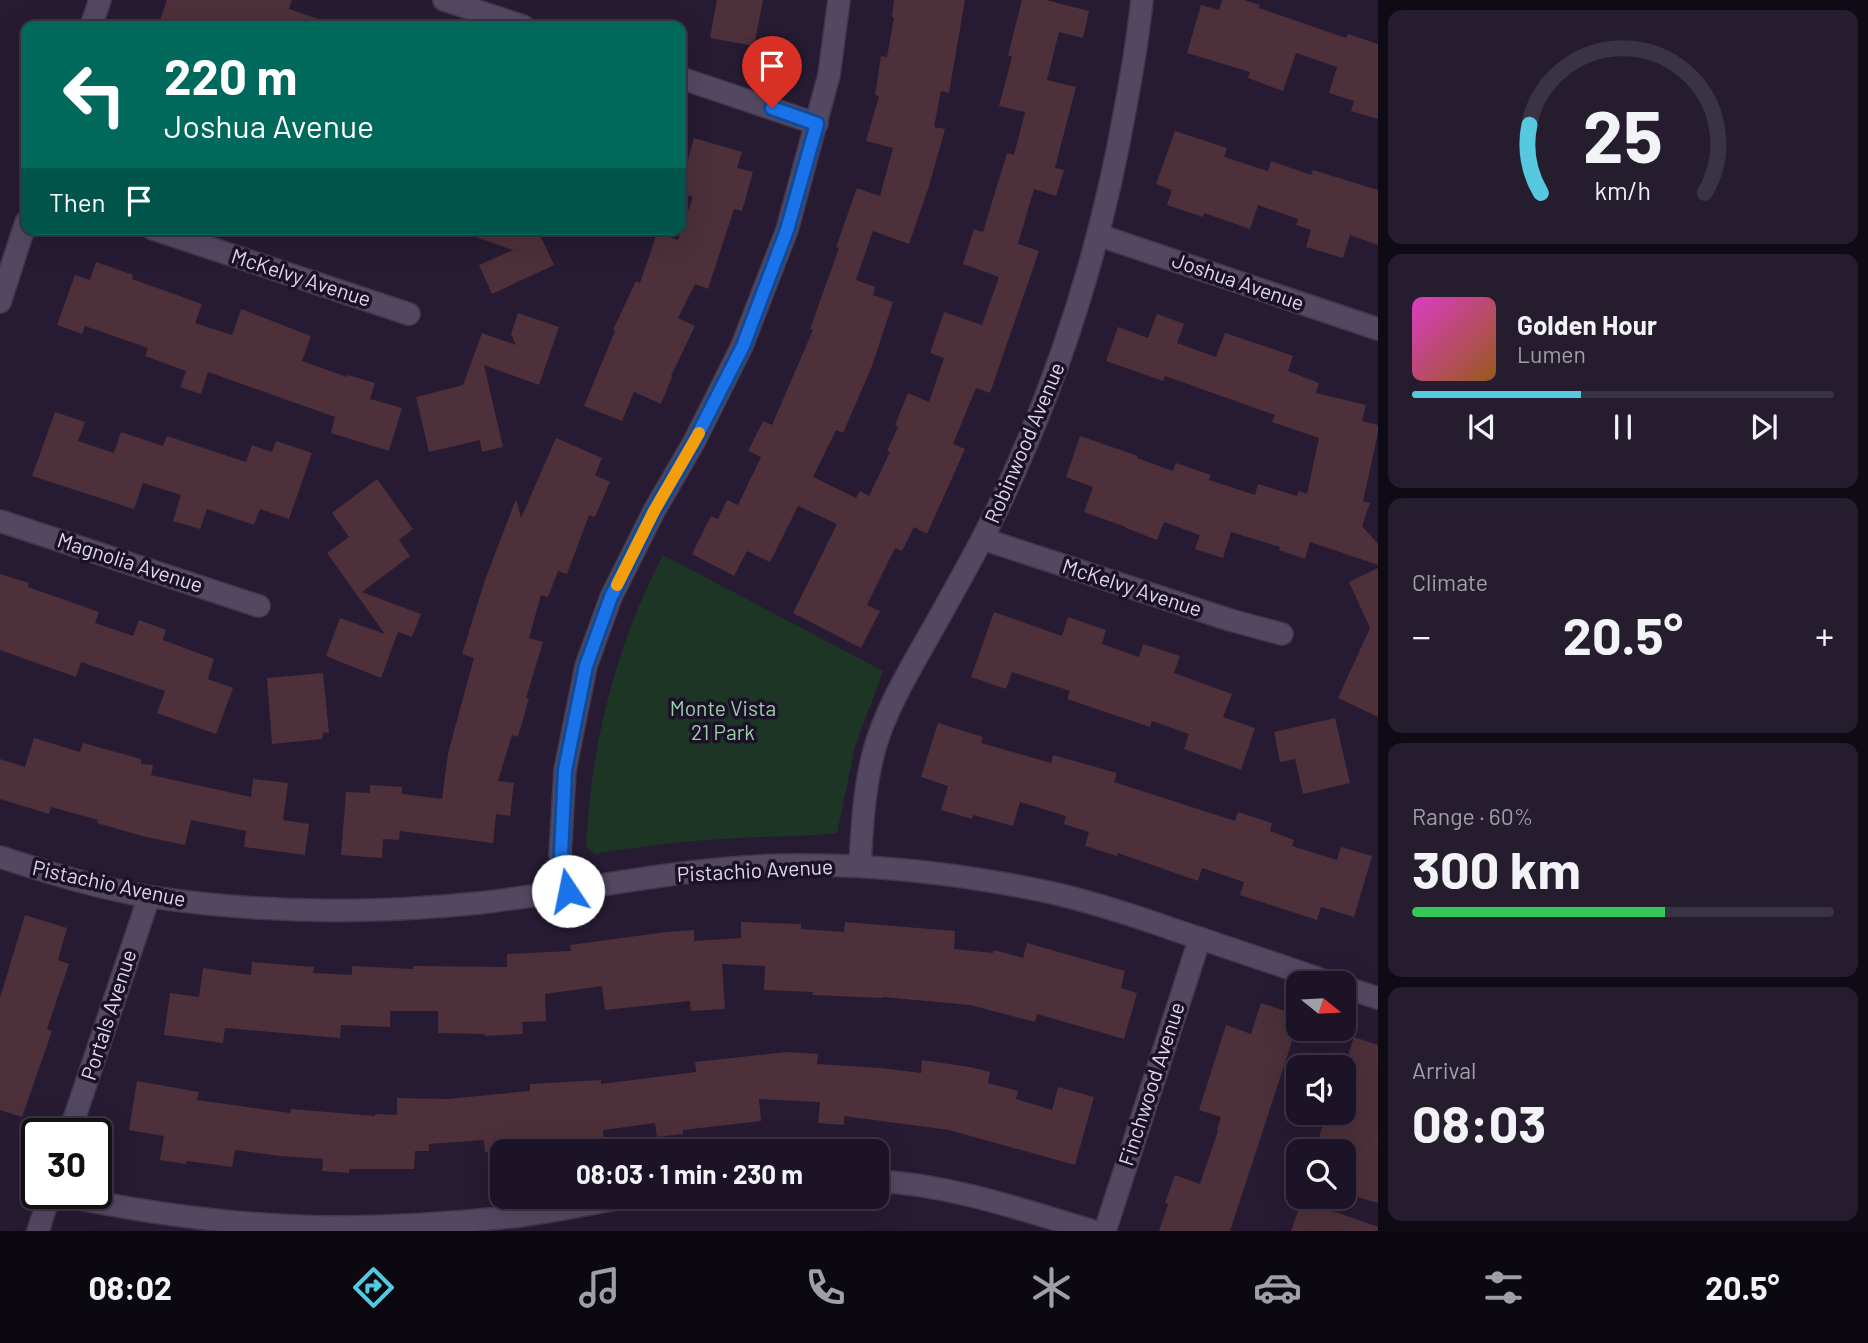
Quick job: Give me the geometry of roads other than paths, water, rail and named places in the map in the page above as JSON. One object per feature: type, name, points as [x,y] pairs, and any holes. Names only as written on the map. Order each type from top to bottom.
[{"type":"street","points":[[93,21],[100,0]]},
{"type":"street","points":[[444,0],[508,21]]},
{"type":"street","points":[[568,891],[561,855],[565,770],[586,666],[611,597],[743,346],[787,230],[817,124],[829,75],[839,0]]},
{"type":"street","name":"Robinwood Avenue","points":[[860,866],[862,812],[874,750],[897,692],[984,539],[1064,352],[1098,235],[1116,159],[1139,36],[1142,0]]},
{"type":"street","points":[[686,80],[817,124]]},
{"type":"street","points":[[0,302],[22,235]]},
{"type":"street","name":"McKelvy Avenue","points":[[171,235],[409,314]]},
{"type":"street","name":"Joshua Avenue","points":[[1098,235],[1378,329]]},
{"type":"street","name":"Magnolia Avenue","points":[[0,521],[260,606]]},
{"type":"street","name":"McKelvy Avenue","points":[[984,539],[1230,620],[1282,634]]},
{"type":"street","name":"Pistachio Avenue","points":[[0,857],[86,883],[149,897],[228,907],[386,911],[479,903],[705,869],[789,865],[860,866],[955,875],[1051,893],[1118,911],[1296,971]]},
{"type":"street","name":"Portals Avenue","points":[[74,1118],[149,897]]},
{"type":"street","name":"Finchwood Avenue","points":[[1105,1231],[1200,938]]},
{"type":"street","points":[[1356,991],[1378,998]]},
{"type":"street","points":[[889,1182],[987,1199],[1093,1231]]},
{"type":"street","points":[[112,1206],[212,1220],[328,1229],[520,1216],[560,1209]]},
{"type":"street","points":[[38,1231],[45,1209]]},
{"type":"park label","name":"Monte Vista 21 Park","points":[[723,721]]}]
